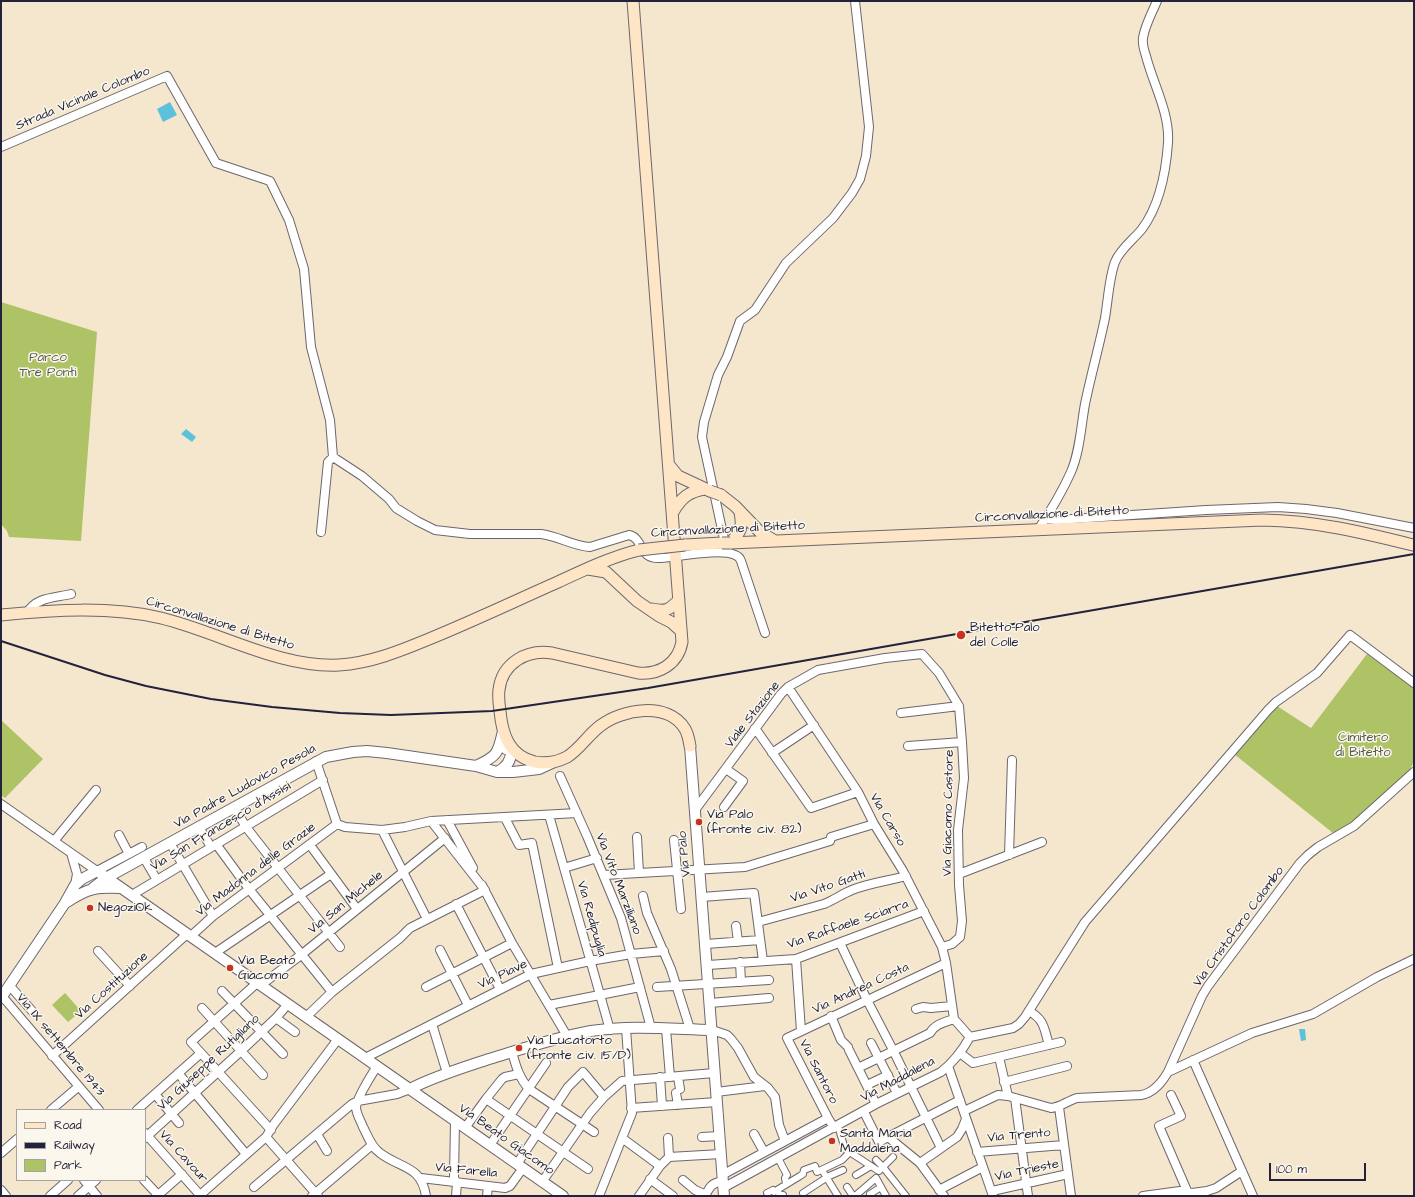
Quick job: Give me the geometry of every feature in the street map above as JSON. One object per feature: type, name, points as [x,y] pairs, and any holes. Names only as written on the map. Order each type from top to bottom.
[{"type":"main road","points":[[633,1],[669,465],[674,478],[673,512],[679,600],[676,620]]},
{"type":"main road","points":[[674,478],[721,495],[745,516],[760,532],[775,541]]},
{"type":"main road","points":[[673,512],[684,497],[704,490]]},
{"type":"main road","points":[[726,547],[740,531],[742,526],[740,512]]},
{"type":"main road","name":"Circonvallazione di Bitetto","points":[[1,615],[110,610],[136,613],[162,618],[192,627],[293,661],[339,665],[373,659],[407,648],[479,618],[587,569],[624,554],[639,550],[685,545],[726,547],[775,541],[1203,522],[1281,521],[1318,524],[1342,528],[1413,545]]},
{"type":"main road","points":[[619,583],[614,571],[617,561],[624,554]]},
{"type":"main road","points":[[587,569],[595,569],[606,572],[646,608],[676,620]]},
{"type":"main road","points":[[664,611],[679,600]]},
{"type":"main road","points":[[511,748],[503,731],[499,698],[501,682],[508,668],[527,654],[542,651],[638,674],[649,674],[661,670],[677,656],[682,642],[681,631],[676,620],[664,611],[646,608]]},
{"type":"main road","name":"Via Palo","points":[[511,748],[532,762],[553,762],[571,754],[600,726],[611,719],[623,714],[637,711],[660,712],[670,715],[685,729],[690,746]]},
{"type":"street","points":[[765,633],[741,561],[739,557],[726,547],[702,437],[704,422],[718,375],[727,358],[740,322],[755,310],[786,263],[833,218],[852,193],[860,179],[866,156],[869,127],[855,1]]},
{"type":"street","points":[[1038,530],[1071,471],[1076,454],[1116,260],[1145,225],[1153,211],[1157,202],[1166,164],[1168,142],[1167,126],[1143,46],[1145,29],[1157,1]]},
{"type":"street","name":"Strada Vicinale Colombo","points":[[1,147],[167,76],[216,163],[270,181],[289,220],[304,269],[311,347],[330,420],[333,458]]},
{"type":"street","points":[[321,532],[328,462],[333,458],[362,476],[389,499],[396,508],[435,530],[477,535],[550,535],[584,547],[590,547],[629,535],[636,539],[645,554],[650,558],[660,559],[726,547]]},
{"type":"street","points":[[1045,519],[1057,520],[1206,510],[1278,507],[1337,513],[1414,528]]},
{"type":"street","points":[[26,613],[31,605],[41,600],[71,594]]},
{"type":"street","points":[[942,947],[946,963],[954,1019],[970,1038],[1013,1028],[1026,1017],[1085,922],[1268,710],[1276,702],[1317,673],[1350,635],[1414,683]]},
{"type":"street","name":"Viale Stazione","points":[[695,810],[780,694],[788,687],[818,670],[885,658],[922,654],[939,673],[959,706]]},
{"type":"street","points":[[788,687],[858,792]]},
{"type":"street","points":[[900,712],[959,706]]},
{"type":"street","name":"Via Giacomo Castore","points":[[942,947],[952,944],[960,937],[962,921],[958,830],[964,778],[959,706]]},
{"type":"street","points":[[772,753],[814,725]]},
{"type":"street","name":"Via Carso","points":[[755,728],[811,808],[858,792],[874,824],[906,876],[942,947]]},
{"type":"street","points":[[496,754],[503,731]]},
{"type":"street","points":[[908,746],[962,742]]},
{"type":"street","name":"Via Palo","points":[[690,746],[708,965],[714,1073],[723,1185]]},
{"type":"street","points":[[476,766],[490,759],[496,754],[511,748],[512,757],[508,764],[502,770],[497,772]]},
{"type":"street","name":"Via Padre Ludovico Pesola","points":[[93,888],[106,878],[316,761],[333,755],[367,751],[387,753],[476,766],[497,772],[539,769],[553,762]]},
{"type":"street","points":[[1009,855],[1012,760]]},
{"type":"street","points":[[316,761],[337,824],[345,827],[382,830],[405,828],[431,821],[577,813]]},
{"type":"street","points":[[724,807],[743,781],[726,769]]},
{"type":"street","name":"Via Cristoforo Colombo","points":[[1059,1107],[1069,1100],[1077,1098],[1146,1094],[1162,1082],[1208,986],[1300,863],[1318,847],[1354,826],[1414,772]]},
{"type":"street","name":"Via Vito Marziliano","points":[[560,776],[597,858],[621,918],[651,1028]]},
{"type":"street","name":"Via San Francesco d'Assisi","points":[[132,895],[322,780]]},
{"type":"street","points":[[54,841],[96,790]]},
{"type":"street","name":"Via Beato Giacomo","points":[[1,804],[520,1166],[559,1195]]},
{"type":"street","points":[[234,807],[246,827],[340,947]]},
{"type":"street","name":"Via Redipuglia","points":[[549,815],[610,1030]]},
{"type":"street","points":[[505,818],[519,845],[532,843],[558,968]]},
{"type":"street","points":[[447,820],[512,943],[567,1036]]},
{"type":"street","points":[[431,821],[485,890]]},
{"type":"street","name":"Via Madonna delle Grazie","points":[[189,935],[337,824]]},
{"type":"street","points":[[604,875],[744,867],[830,841],[831,837],[874,824]]},
{"type":"street","points":[[198,827],[332,992]]},
{"type":"street","points":[[382,830],[427,919]]},
{"type":"street","points":[[119,835],[129,854]]},
{"type":"street","points":[[637,837],[639,872]]},
{"type":"street","name":"Via San Michele","points":[[201,1053],[191,1042],[214,1021],[259,984],[301,955],[445,838]]},
{"type":"street","points":[[674,840],[681,909]]},
{"type":"street","points":[[959,874],[1042,842]]},
{"type":"street","points":[[170,843],[213,916]]},
{"type":"street","points":[[310,845],[357,909]]},
{"type":"street","points":[[74,885],[82,879],[142,847]]},
{"type":"street","points":[[2,997],[65,903],[74,885],[77,874],[71,853]]},
{"type":"street","points":[[144,858],[157,880]]},
{"type":"street","points":[[564,868],[597,858]]},
{"type":"street","points":[[215,953],[331,874]]},
{"type":"street","name":"Via Vito Gatti","points":[[758,922],[824,904],[851,890],[871,885],[879,881],[906,876]]},
{"type":"street","points":[[65,903],[81,892],[93,888],[121,888]]},
{"type":"street","points":[[306,1017],[332,992],[400,938],[410,928],[485,890]]},
{"type":"street","points":[[702,897],[754,893],[763,961]]},
{"type":"street","points":[[643,896],[647,913],[664,951],[677,986],[690,1029]]},
{"type":"street","points":[[456,904],[500,989]]},
{"type":"street","name":"Via Raffaele Sciarra","points":[[708,965],[796,959],[924,911]]},
{"type":"street","points":[[736,926],[738,942]]},
{"type":"street","name":"Via Costituzione","points":[[52,1056],[189,935]]},
{"type":"street","points":[[706,944],[760,940]]},
{"type":"street","points":[[426,987],[512,943]]},
{"type":"street","points":[[840,943],[941,1148]]},
{"type":"street","points":[[440,950],[468,1005]]},
{"type":"street","points":[[98,951],[130,986]]},
{"type":"street","name":"Via Piave","points":[[364,1058],[531,974],[590,961],[631,954],[664,951]]},
{"type":"street","points":[[796,959],[801,1031]]},
{"type":"street","points":[[1168,1072],[1256,1031],[1313,1014],[1378,977],[1414,959]]},
{"type":"street","points":[[740,962],[740,982]]},
{"type":"street","name":"Via Andrea Costa","points":[[787,1038],[946,963]]},
{"type":"street","points":[[656,987],[769,980]]},
{"type":"street","points":[[9,986],[33,1012]]},
{"type":"street","points":[[549,1004],[640,987]]},
{"type":"street","points":[[222,991],[283,1054]]},
{"type":"street","name":"Via IX settembre 1943","points":[[2,997],[98,1109]]},
{"type":"street","points":[[710,1002],[769,998]]},
{"type":"street","name":"Via Giuseppe Rutigliano","points":[[146,1135],[172,1114],[242,1051],[276,1018],[288,1004]]},
{"type":"street","points":[[916,1009],[923,1007],[931,1008],[952,1006]]},
{"type":"street","points":[[202,1008],[263,1074]]},
{"type":"street","points":[[1029,1011],[1038,1016],[1042,1021],[1049,1045]]},
{"type":"street","points":[[831,1016],[841,1040],[849,1049],[876,1104]]},
{"type":"street","points":[[276,1018],[294,1032]]},
{"type":"street","points":[[858,1068],[930,1033],[937,1025],[954,1019]]},
{"type":"street","points":[[432,1024],[447,1073]]},
{"type":"street","points":[[599,1196],[632,1113],[626,1028]]},
{"type":"street","points":[[254,1187],[352,1104],[358,1101],[397,1094],[427,1080],[447,1073],[567,1036],[592,1031],[626,1028],[712,1030],[727,1035],[738,1048],[754,1077],[775,1097],[779,1125],[785,1141]]},
{"type":"street","points":[[666,1029],[674,1077],[678,1091],[678,1105]]},
{"type":"street","name":"Via Santoro","points":[[787,1038],[828,1118]]},
{"type":"street","name":"Via Maddalena","points":[[723,1185],[778,1158],[897,1093],[941,1072],[960,1053],[970,1038]]},
{"type":"street","points":[[200,1195],[268,1134],[338,1039]]},
{"type":"street","points":[[960,1053],[973,1063],[1061,1042]]},
{"type":"street","points":[[871,1043],[897,1093]]},
{"type":"street","points":[[512,1052],[522,1081],[529,1089],[594,1132]]},
{"type":"street","points":[[138,1109],[201,1053],[268,1134],[286,1160],[315,1195],[372,1145]]},
{"type":"street","points":[[999,1057],[1004,1082],[1011,1097],[1021,1148],[1028,1196]]},
{"type":"street","points":[[1193,1060],[1253,1196]]},
{"type":"street","points":[[490,1145],[546,1063]]},
{"type":"street","points":[[376,1066],[358,1101],[356,1108],[358,1117],[372,1145],[379,1153],[416,1173],[421,1178],[426,1196]]},
{"type":"street","points":[[948,1066],[992,1194]]},
{"type":"street","points":[[1004,1082],[1066,1066]]},
{"type":"street","points":[[520,1166],[537,1134],[568,1088],[583,1072],[604,1096]]},
{"type":"street","points":[[178,1073],[246,1154]]},
{"type":"street","points":[[542,1182],[590,1113],[604,1096],[622,1081],[714,1073]]},
{"type":"street","points":[[465,1128],[486,1098],[505,1077],[519,1074]]},
{"type":"street","points":[[867,1086],[888,1075]]},
{"type":"street","points":[[660,1078],[662,1106]]},
{"type":"street","points":[[631,1108],[678,1105],[765,1086]]},
{"type":"street","points":[[52,1109],[78,1087]]},
{"type":"street","points":[[155,1094],[179,1123]]},
{"type":"street","points":[[920,1163],[957,1137],[962,1129],[965,1115],[998,1095],[1051,1108],[1059,1107],[1071,1196]]},
{"type":"street","points":[[1171,1095],[1181,1116],[1159,1126],[1188,1192]]},
{"type":"street","points":[[486,1098],[588,1168]]},
{"type":"street","points":[[864,1112],[878,1142],[960,1100]]},
{"type":"street","points":[[683,1180],[695,1190],[706,1195],[710,1185],[716,1182],[723,1185],[764,1152],[828,1118],[836,1127],[845,1149],[879,1171],[884,1169],[893,1157]]},
{"type":"street","points":[[455,1121],[454,1178],[457,1182],[456,1196]]},
{"type":"street","points":[[317,1134],[327,1151]]},
{"type":"street","points":[[754,1134],[764,1152]]},
{"type":"street","name":"Via Cavour","points":[[146,1135],[200,1195]]},
{"type":"street","points":[[702,1137],[719,1136]]},
{"type":"street","points":[[888,1137],[920,1163],[941,1193],[982,1167]]},
{"type":"street","points":[[622,1138],[660,1166]]},
{"type":"street","points":[[639,1196],[650,1179],[669,1156],[668,1138]]},
{"type":"street","points":[[1,1153],[16,1140]]},
{"type":"street","name":"Via Trento","points":[[977,1152],[1064,1144]]},
{"type":"street","points":[[776,1193],[786,1184],[803,1174],[804,1170],[815,1166],[817,1172],[842,1160],[850,1152]]},
{"type":"street","points":[[669,1156],[721,1154]]},
{"type":"street","points":[[778,1158],[787,1175],[785,1178],[786,1184]]},
{"type":"street","points":[[876,1160],[906,1196]]},
{"type":"street","points":[[800,1163],[804,1170]]},
{"type":"street","name":"Via Farella","points":[[421,1178],[505,1188],[510,1186],[520,1166]]},
{"type":"street","points":[[856,1175],[871,1166]]},
{"type":"street","points":[[822,1170],[838,1196]]},
{"type":"street","points":[[805,1194],[827,1177],[843,1170]]},
{"type":"street","points":[[1143,1196],[1180,1191],[1200,1192],[1216,1188],[1242,1171]]},
{"type":"street","points":[[145,1181],[158,1196],[182,1174]]},
{"type":"street","name":"Via Trieste","points":[[992,1194],[1068,1174]]},
{"type":"street","points":[[847,1187],[854,1196],[876,1178],[886,1196]]},
{"type":"street","points":[[650,1179],[673,1196]]},
{"type":"street","points":[[50,1196],[67,1181]]},
{"type":"street","points":[[78,1196],[86,1183],[97,1196]]},
{"type":"street","points":[[487,1196],[488,1186]]},
{"type":"street","points":[[870,1194],[881,1187]]},
{"type":"street","points":[[1,1190],[6,1196]]},
{"type":"street","points":[[767,1194],[772,1190],[784,1196]]},
{"type":"green space","name":"Parco Tre Ponti","points":[[1,302],[97,332],[81,541],[9,537],[7,531],[1,524]]},
{"type":"green space","name":"Cimitero di Bitetto","points":[[1367,654],[1414,688],[1414,762],[1408,773],[1356,820],[1333,833],[1234,754],[1277,706],[1311,728]]},
{"type":"green space","points":[[1,720],[43,759],[5,798],[1,795]]},
{"type":"green space","points":[[65,993],[81,1011],[68,1022],[52,1005]]},
{"type":"water","points":[[170,102],[177,115],[163,122],[157,109]]},
{"type":"water","points":[[186,429],[196,437],[192,442],[181,434]]},
{"type":"water","points":[[1299,1029],[1305,1029],[1306,1040],[1301,1041]]},
{"type":"railway","points":[[1,641],[105,675],[146,686],[211,699],[272,707],[340,713],[391,715],[492,711],[648,688],[1414,554]]},
{"type":"place","name":"Bitetto-Palo del Colle","points":[[961,635]]},
{"type":"place","name":"Via Palo (fronte civ. 82)","points":[[699,822]]},
{"type":"place","name":"NegoziOk","points":[[90,908]]},
{"type":"place","name":"Via Beato Giacomo","points":[[230,968]]},
{"type":"place","name":"Via Lucatorto (fronte civ. 15/D)","points":[[519,1048]]},
{"type":"place","name":"Santa Maria Maddalena","points":[[832,1141]]}]
